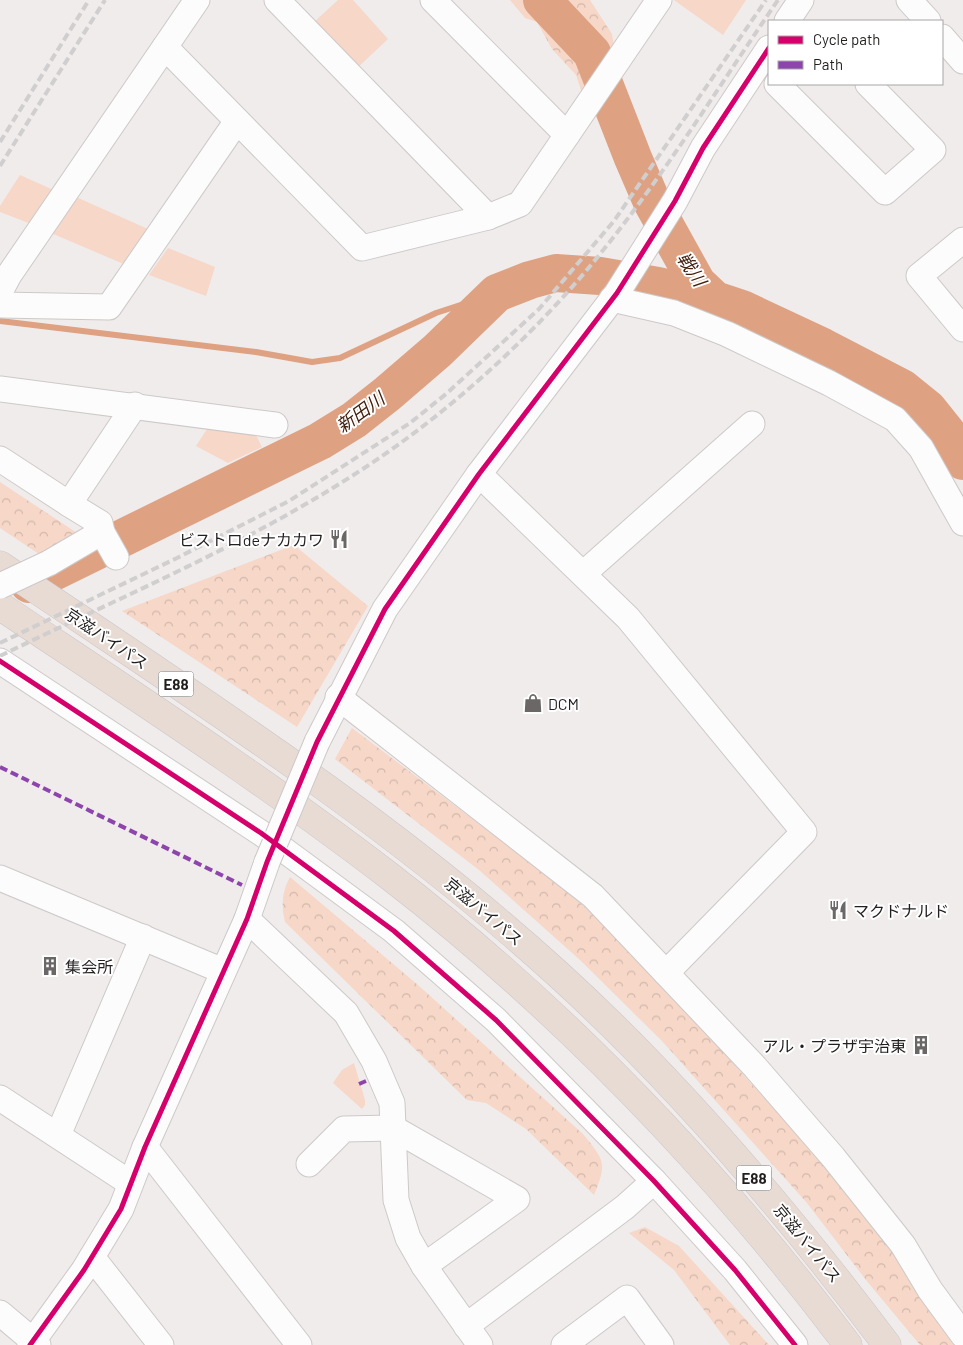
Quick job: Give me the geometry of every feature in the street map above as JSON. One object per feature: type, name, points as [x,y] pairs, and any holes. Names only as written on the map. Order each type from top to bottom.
[{"type":"highway","name":"京滋バイパス","points":[[0,565],[184,689],[350,806],[450,882],[526,946],[608,1022],[718,1138],[817,1252],[887,1345]]},
{"type":"highway","name":"京滋バイパス","points":[[0,606],[154,709],[330,833],[394,880],[484,954],[581,1043],[667,1129],[749,1219],[848,1345]]},
{"type":"street","points":[[0,292],[9,275],[197,0]]},
{"type":"street","points":[[277,0],[488,217]]},
{"type":"street","points":[[433,0],[567,135]]},
{"type":"street","points":[[165,47],[362,248],[488,217],[520,204],[660,0]]},
{"type":"street","points":[[909,0],[927,20]]},
{"type":"street","points":[[943,38],[963,61]]},
{"type":"street","points":[[0,1312],[34,1343],[92,1257],[121,1209],[145,1147],[247,919],[267,862],[317,742],[338,697],[385,609],[478,474],[615,296],[671,208],[703,148],[766,63]]},
{"type":"street","points":[[778,85],[885,192],[934,150],[869,85]]},
{"type":"street","points":[[0,305],[109,307],[237,121]]},
{"type":"street","points":[[963,240],[919,276],[963,329]]},
{"type":"street","points":[[615,296],[674,313],[727,334],[829,383],[895,419],[921,448],[963,523]]},
{"type":"street","points":[[0,389],[275,424]]},
{"type":"street","points":[[70,504],[135,405]]},
{"type":"street","points":[[583,574],[752,424]]},
{"type":"street","points":[[0,458],[100,523],[108,542],[49,563],[0,586]]},
{"type":"street","points":[[478,474],[628,618],[804,832],[666,973]]},
{"type":"street","points":[[0,661],[261,832],[394,931],[496,1020],[654,1181],[735,1270],[795,1345]]},
{"type":"street","points":[[338,697],[593,896],[754,1067],[834,1157],[903,1245],[930,1290],[963,1335]]},
{"type":"street","points":[[0,878],[223,971]]},
{"type":"street","points":[[247,919],[346,1013],[374,1061],[392,1103],[396,1200],[408,1238],[424,1266],[473,1335],[654,1181]]},
{"type":"street","points":[[58,1136],[143,937]]},
{"type":"street","points":[[0,1098],[130,1183]]},
{"type":"street","points":[[309,1164],[344,1130],[393,1128],[517,1198],[424,1266]]},
{"type":"street","points":[[145,1147],[299,1345]]},
{"type":"street","points":[[92,1257],[161,1345]]},
{"type":"street","points":[[564,1345],[626,1298],[661,1345]]},
{"type":"green space","points":[[338,0],[353,0],[388,39],[355,70],[312,24]]},
{"type":"green space","points":[[510,0],[590,0],[612,34],[616,59],[584,99],[576,75],[552,49],[537,22],[525,18]]},
{"type":"green space","points":[[674,0],[746,0],[723,35]]},
{"type":"green space","points":[[20,175],[58,192],[34,225],[0,212],[0,206]]},
{"type":"green space","points":[[76,197],[157,233],[133,268],[51,233]]},
{"type":"green space","points":[[168,248],[215,267],[206,296],[149,275]]},
{"type":"green space","points":[[209,426],[254,431],[262,447],[228,463],[196,446]]},
{"type":"green space","points":[[0,482],[77,533],[39,554],[0,528]]},
{"type":"green space","points":[[294,545],[368,606],[297,727],[122,611]]},
{"type":"green space","points":[[352,728],[539,869],[592,913],[662,984],[828,1169],[898,1257],[914,1289],[954,1345],[920,1345],[866,1280],[807,1203],[662,1041],[580,960],[479,870],[335,759]]},
{"type":"green space","points":[[290,877],[418,985],[583,1134],[596,1150],[602,1163],[601,1176],[594,1195],[526,1129],[486,1103],[467,1100],[285,922],[283,899]]},
{"type":"green space","points":[[354,1063],[365,1100],[365,1105],[362,1109],[333,1083],[342,1070]]},
{"type":"green space","points":[[645,1227],[679,1246],[769,1345],[730,1345],[674,1270],[629,1233]]},
{"type":"waterway","name":"戦川","points":[[542,0],[592,53],[652,202],[697,283],[715,300],[742,309],[823,347],[902,388],[928,409],[948,434],[963,461]]},
{"type":"waterway","name":"新田川","points":[[29,584],[320,441],[354,420],[437,351],[497,293],[530,280],[556,273],[600,276],[658,286],[715,300]]},
{"type":"waterway","points":[[0,321],[256,352],[312,362],[340,358],[436,313],[497,293]]},
{"type":"railway","points":[[0,142],[89,0]]},
{"type":"railway","points":[[0,166],[105,0]]},
{"type":"railway","points":[[0,643],[177,558],[289,501],[410,423],[446,394],[539,309],[614,221],[766,0]]},
{"type":"railway","points":[[0,656],[268,526],[370,464],[418,430],[464,393],[551,310],[591,265],[641,201],[688,135],[778,0]]},
{"type":"marked path","points":[[0,767],[242,885]]},
{"type":"marked path","points":[[359,1084],[366,1081]]},
{"type":"cycle path","points":[[30,1345],[84,1270],[121,1209],[145,1147],[247,919],[267,862],[317,742],[385,609],[479,474],[617,293],[675,201],[703,148],[768,50]]},
{"type":"cycle path","points":[[0,661],[261,833],[394,931],[496,1020],[654,1181],[735,1270],[795,1345]]},
{"type":"place","name":"ビストロdeナカカワ","points":[[339,539]]},
{"type":"place","name":"DCM","points":[[533,703]]},
{"type":"place","name":"マクドナルド","points":[[838,910]]},
{"type":"place","name":"集会所","points":[[50,966]]},
{"type":"place","name":"アル・プラザ宇治東","points":[[921,1045]]}]
